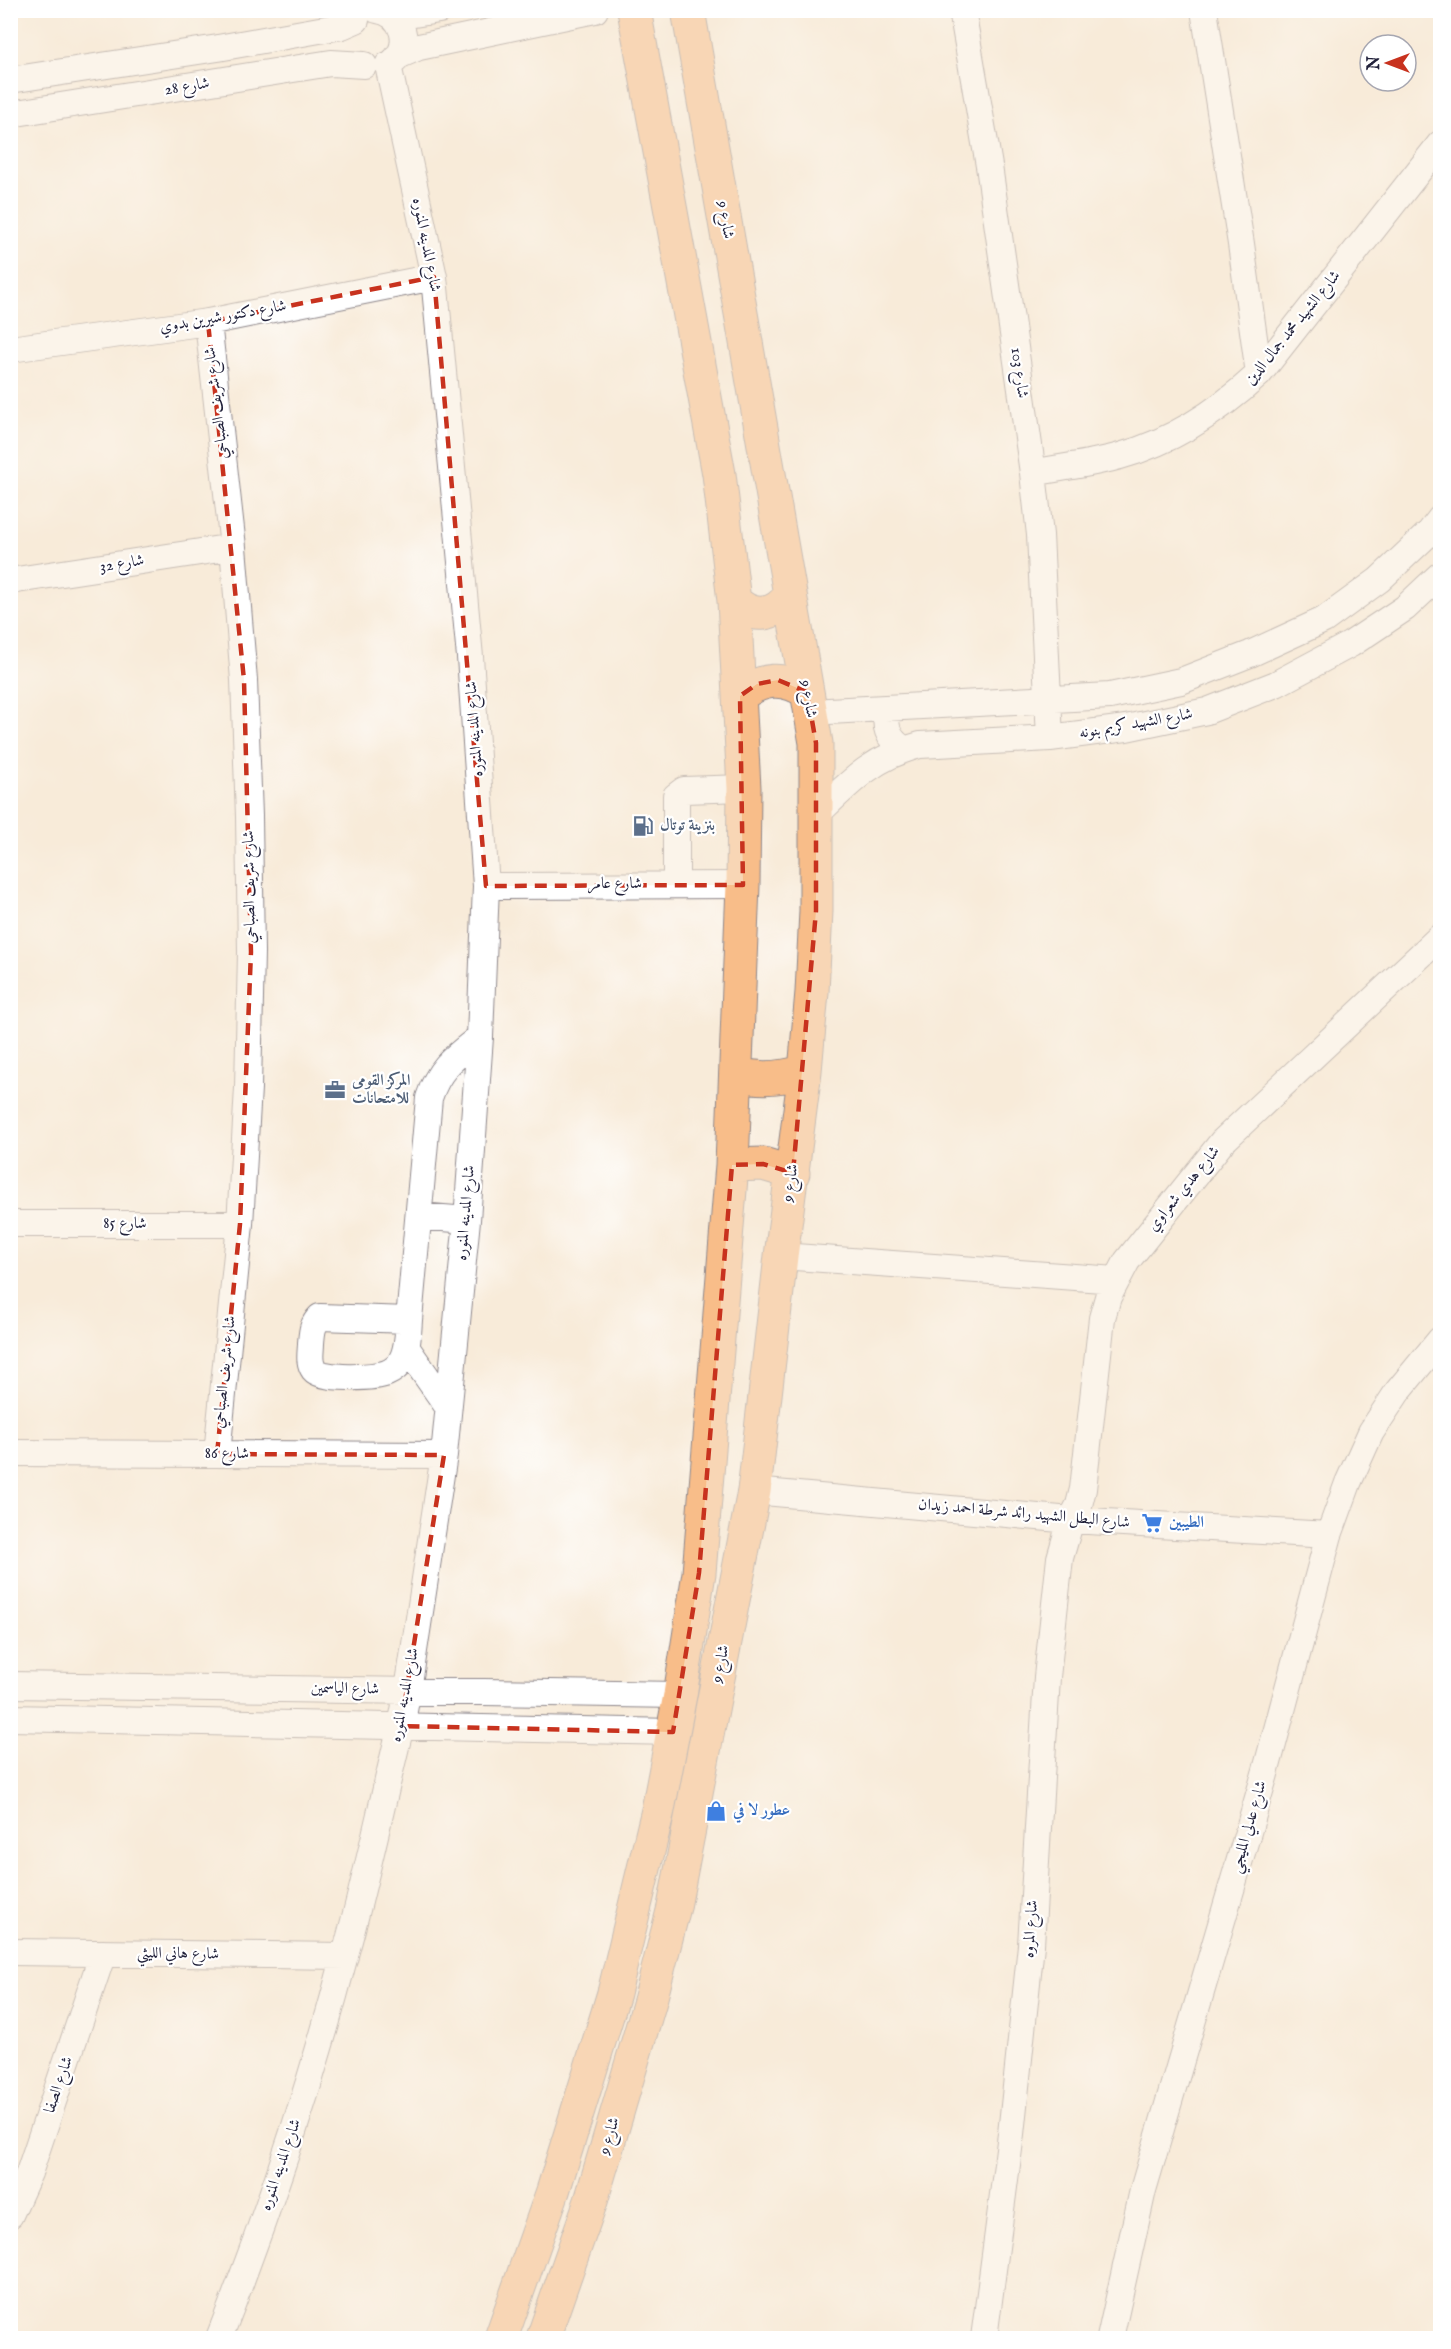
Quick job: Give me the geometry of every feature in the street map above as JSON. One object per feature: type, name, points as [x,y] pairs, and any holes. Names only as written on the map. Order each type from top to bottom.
[{"type":"main road","points":[[501,2338],[553,2192],[614,1993],[658,1810],[680,1695],[699,1573],[732,1165],[743,885],[744,788],[734,601],[719,474],[634,10]]},
{"type":"main road","name":"شارع 9","points":[[543,2338],[591,2201],[650,2001],[674,1907],[754,1491],[805,1071],[816,911],[816,743],[690,13]]},
{"type":"main road","points":[[734,601],[741,608],[759,614],[777,609],[790,595]]},
{"type":"main road","points":[[740,696],[767,681],[788,682],[808,702]]},
{"type":"main road","points":[[736,1074],[771,1079],[805,1071]]},
{"type":"main road","points":[[732,1165],[763,1164],[793,1173]]},
{"type":"street","name":"شارع 28","points":[[10,80],[342,26],[372,13],[414,15],[439,10]]},
{"type":"street","name":"شارع 28","points":[[10,114],[331,63],[383,62],[419,47],[595,10]]},
{"type":"street","name":"شارع 103","points":[[962,10],[989,166],[1033,473],[1040,535],[1050,738]]},
{"type":"street","points":[[1204,10],[1241,244],[1258,374]]},
{"type":"street","points":[[372,13],[400,24],[404,32],[403,49],[383,62],[353,55],[349,48],[348,33],[372,13]]},
{"type":"street","name":"شارع المدينه المنوره","points":[[219,2338],[242,2279],[297,2118],[345,1956],[401,1726],[444,1455],[480,1037],[486,885],[470,657],[434,277],[383,62]]},
{"type":"street","name":"شارع الشهيد محمد جمال الدين","points":[[1033,473],[1121,456],[1182,431],[1228,402],[1258,374],[1440,144]]},
{"type":"street","name":"شارع دكتور شيرين بدوي","points":[[10,349],[208,322],[434,277]]},
{"type":"street","name":"شارع شريف الصباحي","points":[[208,322],[233,547],[244,680],[251,952],[248,1088],[240,1224],[217,1454]]},
{"type":"street","name":"شارع الشهيد كريم بنونه","points":[[808,702],[890,708],[1110,696],[1181,681],[1250,654],[1324,620],[1379,580],[1430,532],[1440,519]]},
{"type":"street","name":"شارع 32","points":[[10,582],[233,547]]},
{"type":"street","name":"شارع الشهيد كريم بنونه","points":[[817,814],[860,773],[881,759],[904,749],[920,745],[1050,738],[1126,728],[1207,711],[1276,684],[1351,644],[1405,608],[1440,575]]},
{"type":"street","points":[[890,708],[886,728],[892,741],[904,749]]},
{"type":"street","points":[[676,884],[676,796],[678,793],[684,790],[744,788]]},
{"type":"street","name":"شارع عامر","points":[[486,885],[743,885]]},
{"type":"street","name":"شارع هدي شعراوي","points":[[1071,1520],[1083,1489],[1102,1318],[1116,1280],[1142,1242],[1222,1142],[1440,937]]},
{"type":"street","points":[[409,1320],[320,1317],[314,1323],[310,1359],[312,1368],[318,1374],[375,1376],[390,1372],[401,1362],[406,1347],[409,1320],[429,1098],[435,1080],[445,1065],[480,1037]]},
{"type":"street","points":[[419,1216],[466,1220]]},
{"type":"street","name":"شارع 85","points":[[10,1224],[240,1224]]},
{"type":"street","points":[[781,1256],[1116,1280]]},
{"type":"street","name":"شارع عدلي المليجي","points":[[1110,2338],[1143,2190],[1265,1774],[1329,1535],[1348,1483],[1371,1432],[1398,1391],[1440,1340]]},
{"type":"street","points":[[406,1347],[448,1407]]},
{"type":"street","name":"شارع 86","points":[[10,1453],[444,1455]]},
{"type":"street","name":"شارع البطل الشهيد رائد شرطة احمد زيدان","points":[[754,1491],[1071,1520],[1329,1535]]},
{"type":"street","name":"شارع المروه","points":[[984,2338],[1011,2134],[1031,1944],[1047,1677],[1056,1590],[1060,1558],[1071,1520]]},
{"type":"street","name":"شارع الياسمين","points":[[10,1685],[680,1695]]},
{"type":"street","points":[[10,1718],[673,1731]]},
{"type":"street","name":"شارع هاني الليثي","points":[[10,1952],[345,1956]]},
{"type":"street","name":"شارع الصفا","points":[[10,2215],[20,2173],[103,1953]]},
{"type":"highlighted area","points":[[434,277],[486,886],[743,885],[740,696],[757,684],[778,680],[807,692],[816,743],[816,911],[793,1173],[763,1164],[732,1165],[699,1573],[673,1732],[401,1726],[444,1455],[217,1454],[240,1224],[251,952],[244,680],[208,322]]},
{"type":"place","name":"بنزينة توتال","points":[[643,826]]},
{"type":"place","name":"المركز القومى للامتحانات","points":[[335,1090]]},
{"type":"place","name":"الطيبين","points":[[1152,1523]]},
{"type":"place","name":"عطور لا في","points":[[716,1811]]}]
